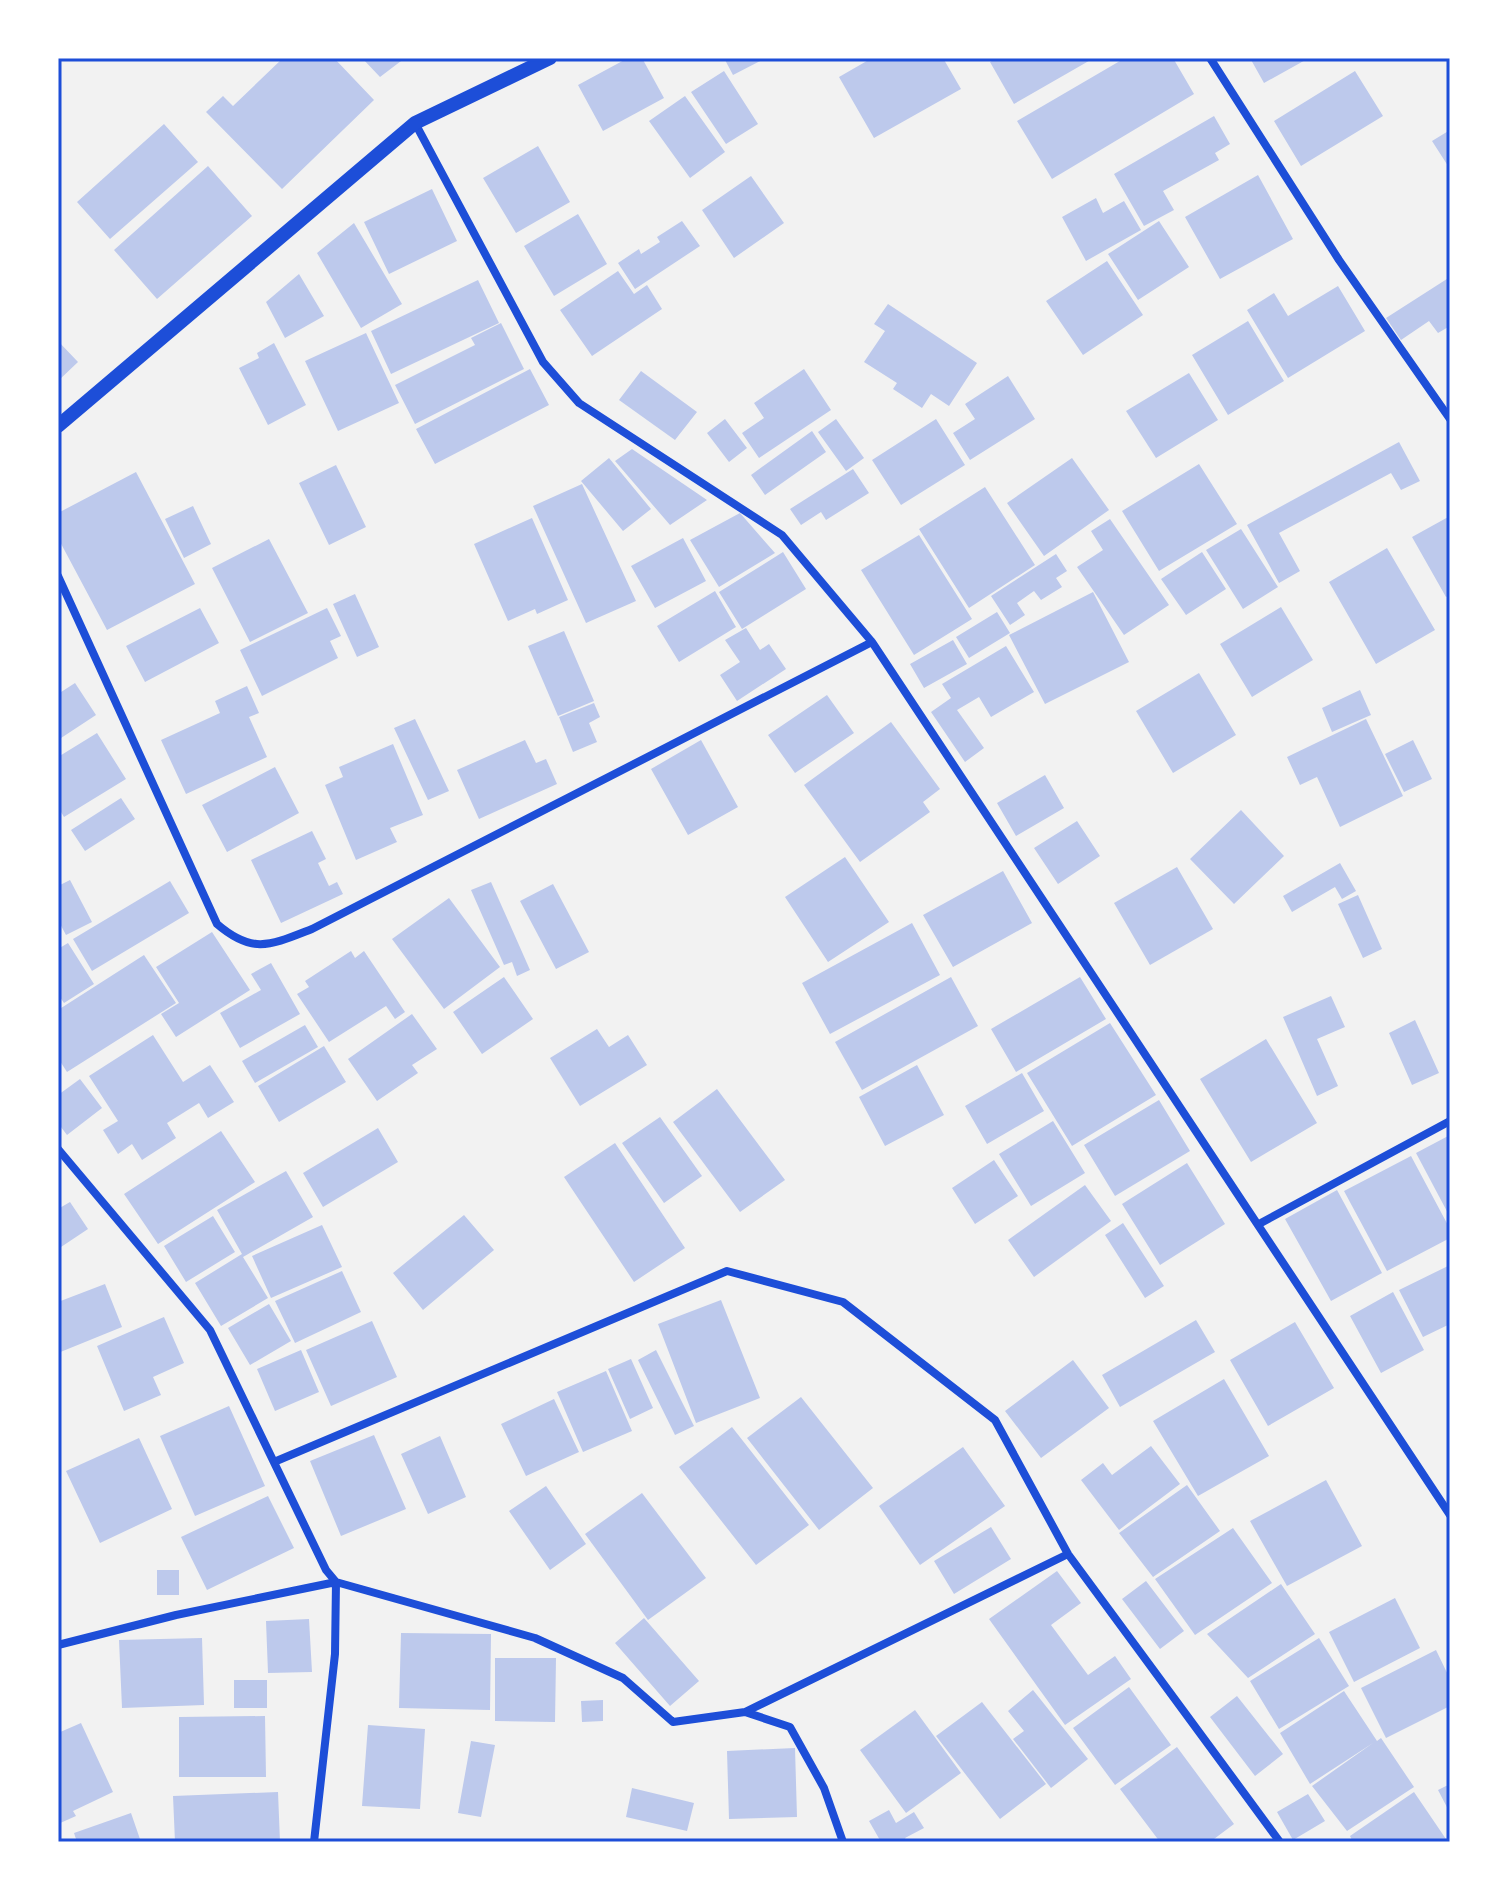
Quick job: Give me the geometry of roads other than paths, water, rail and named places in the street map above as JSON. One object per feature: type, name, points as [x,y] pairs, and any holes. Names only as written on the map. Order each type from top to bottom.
[{"type":"street","points":[[58,426],[415,123],[550,58]]},
{"type":"street","points":[[1210,58],[1339,260],[1450,419]]},
{"type":"street","points":[[415,123],[543,362],[561,386],[579,403],[782,535],[872,642],[1450,1515]]},
{"type":"street","points":[[58,576],[217,924],[234,938],[259,946],[274,944],[312,929],[872,642]]},
{"type":"street","points":[[1259,1224],[1450,1121]]},
{"type":"street","points":[[58,1149],[210,1330],[326,1570],[336,1582],[335,1654],[314,1842]]},
{"type":"street","points":[[274,1462],[727,1271],[843,1302],[995,1420],[1068,1554],[1280,1842]]},
{"type":"street","points":[[58,1645],[176,1615],[336,1582],[535,1638],[623,1678],[673,1722],[745,1712],[1068,1554]]},
{"type":"street","points":[[745,1712],[790,1727],[824,1788],[843,1842]]}]
